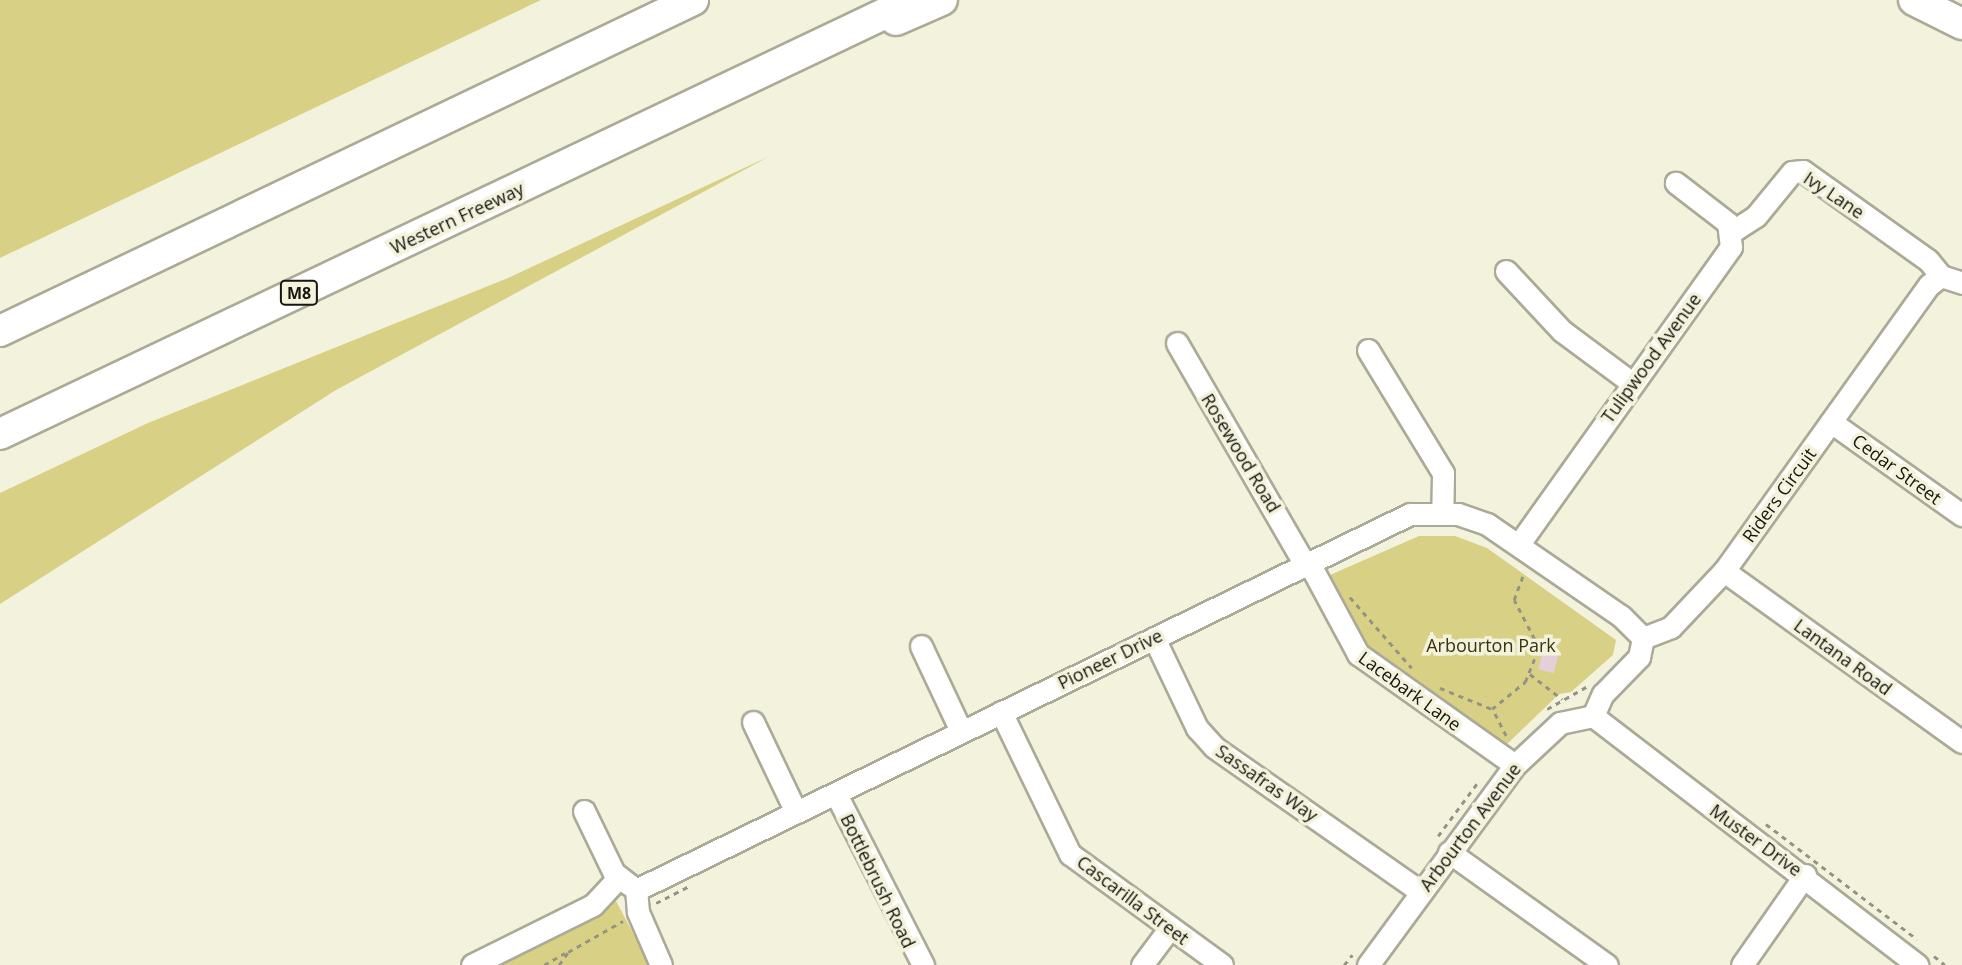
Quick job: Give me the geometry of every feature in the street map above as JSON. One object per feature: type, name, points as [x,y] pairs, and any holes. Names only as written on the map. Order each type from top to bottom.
[{"type":"highway","points":[[527,80],[668,0]]},
{"type":"highway","points":[[0,331],[693,0]]},
{"type":"highway","name":"Western Freeway","points":[[0,435],[914,0]]},
{"type":"highway","points":[[598,151],[942,0]]},
{"type":"highway","points":[[1914,0],[1959,22]]},
{"type":"street","name":"Ivy Lane","points":[[1733,231],[1756,216],[1792,172],[1803,171],[1928,260],[1941,276]]},
{"type":"street","points":[[1676,184],[1733,231]]},
{"type":"street","name":"Tulipwood Avenue","points":[[1524,558],[1632,383],[1725,256],[1733,231]]},
{"type":"street","points":[[1506,271],[1562,331],[1632,383]]},
{"type":"street","points":[[1941,276],[1962,283]]},
{"type":"street","name":"Riders Circuit","points":[[1643,638],[1671,627],[1724,571],[1922,293],[1941,276]]},
{"type":"street","name":"Rosewood Road","points":[[1177,343],[1306,562]]},
{"type":"street","points":[[1368,351],[1443,473],[1442,512]]},
{"type":"street","name":"Cedar Street","points":[[1831,422],[1962,515]]},
{"type":"street","name":"Pioneer Drive","points":[[627,883],[796,813],[1395,520],[1442,512],[1471,518],[1524,558],[1643,638]]},
{"type":"street","name":"Lacebark Lane","points":[[1306,562],[1358,654],[1513,755]]},
{"type":"street","name":"Lantana Road","points":[[1724,571],[1962,742]]},
{"type":"street","name":"Sassafras Way","points":[[1154,638],[1197,728],[1214,747],[1421,892]]},
{"type":"street","points":[[1593,716],[1597,688],[1634,665],[1643,638]]},
{"type":"street","points":[[921,646],[961,731]]},
{"type":"street","name":"Cascarilla Street","points":[[1001,712],[1070,854],[1169,929],[1222,965]]},
{"type":"street","name":"Arbourton Avenue","points":[[1368,965],[1449,852],[1513,755],[1560,723],[1593,716]]},
{"type":"street","name":"Muster Drive","points":[[1593,716],[1805,875],[1923,958]]},
{"type":"street","points":[[753,723],[796,813]]},
{"type":"street","name":"Bottlebrush Road","points":[[836,794],[923,965]]},
{"type":"street","points":[[584,811],[627,883],[661,965]]},
{"type":"street","points":[[1449,852],[1607,965]]},
{"type":"street","points":[[1742,965],[1805,875]]},
{"type":"street","points":[[472,965],[593,905],[627,883]]},
{"type":"street","points":[[1142,965],[1169,929]]},
{"type":"path","points":[[1524,558],[1536,577]]},
{"type":"path","points":[[1492,709],[1530,674],[1539,648],[1514,600],[1524,558]]},
{"type":"path","points":[[1342,587],[1416,672]]},
{"type":"path","points":[[1530,674],[1562,699]]},
{"type":"path","points":[[1430,682],[1492,709],[1513,755]]},
{"type":"path","points":[[1756,817],[1859,890],[1921,943]]},
{"type":"path","points":[[544,965],[698,881]]},
{"type":"path","points":[[559,965],[568,952]]},
{"type":"path","points":[[1923,958],[1945,965]]},
{"type":"green space","points":[[0,0],[541,0],[0,258]]},
{"type":"green space","points":[[768,157],[336,390],[0,604],[0,493],[148,423],[508,278]]},
{"type":"green space","name":"Arbourton Park","points":[[1419,536],[1455,536],[1487,548],[1616,640],[1613,655],[1571,692],[1559,694],[1503,748],[1357,644],[1323,578]]},
{"type":"green space","points":[[616,901],[650,965],[497,965]]},
{"type":"building","points":[[1544,646],[1560,650],[1554,673],[1538,669]]}]
